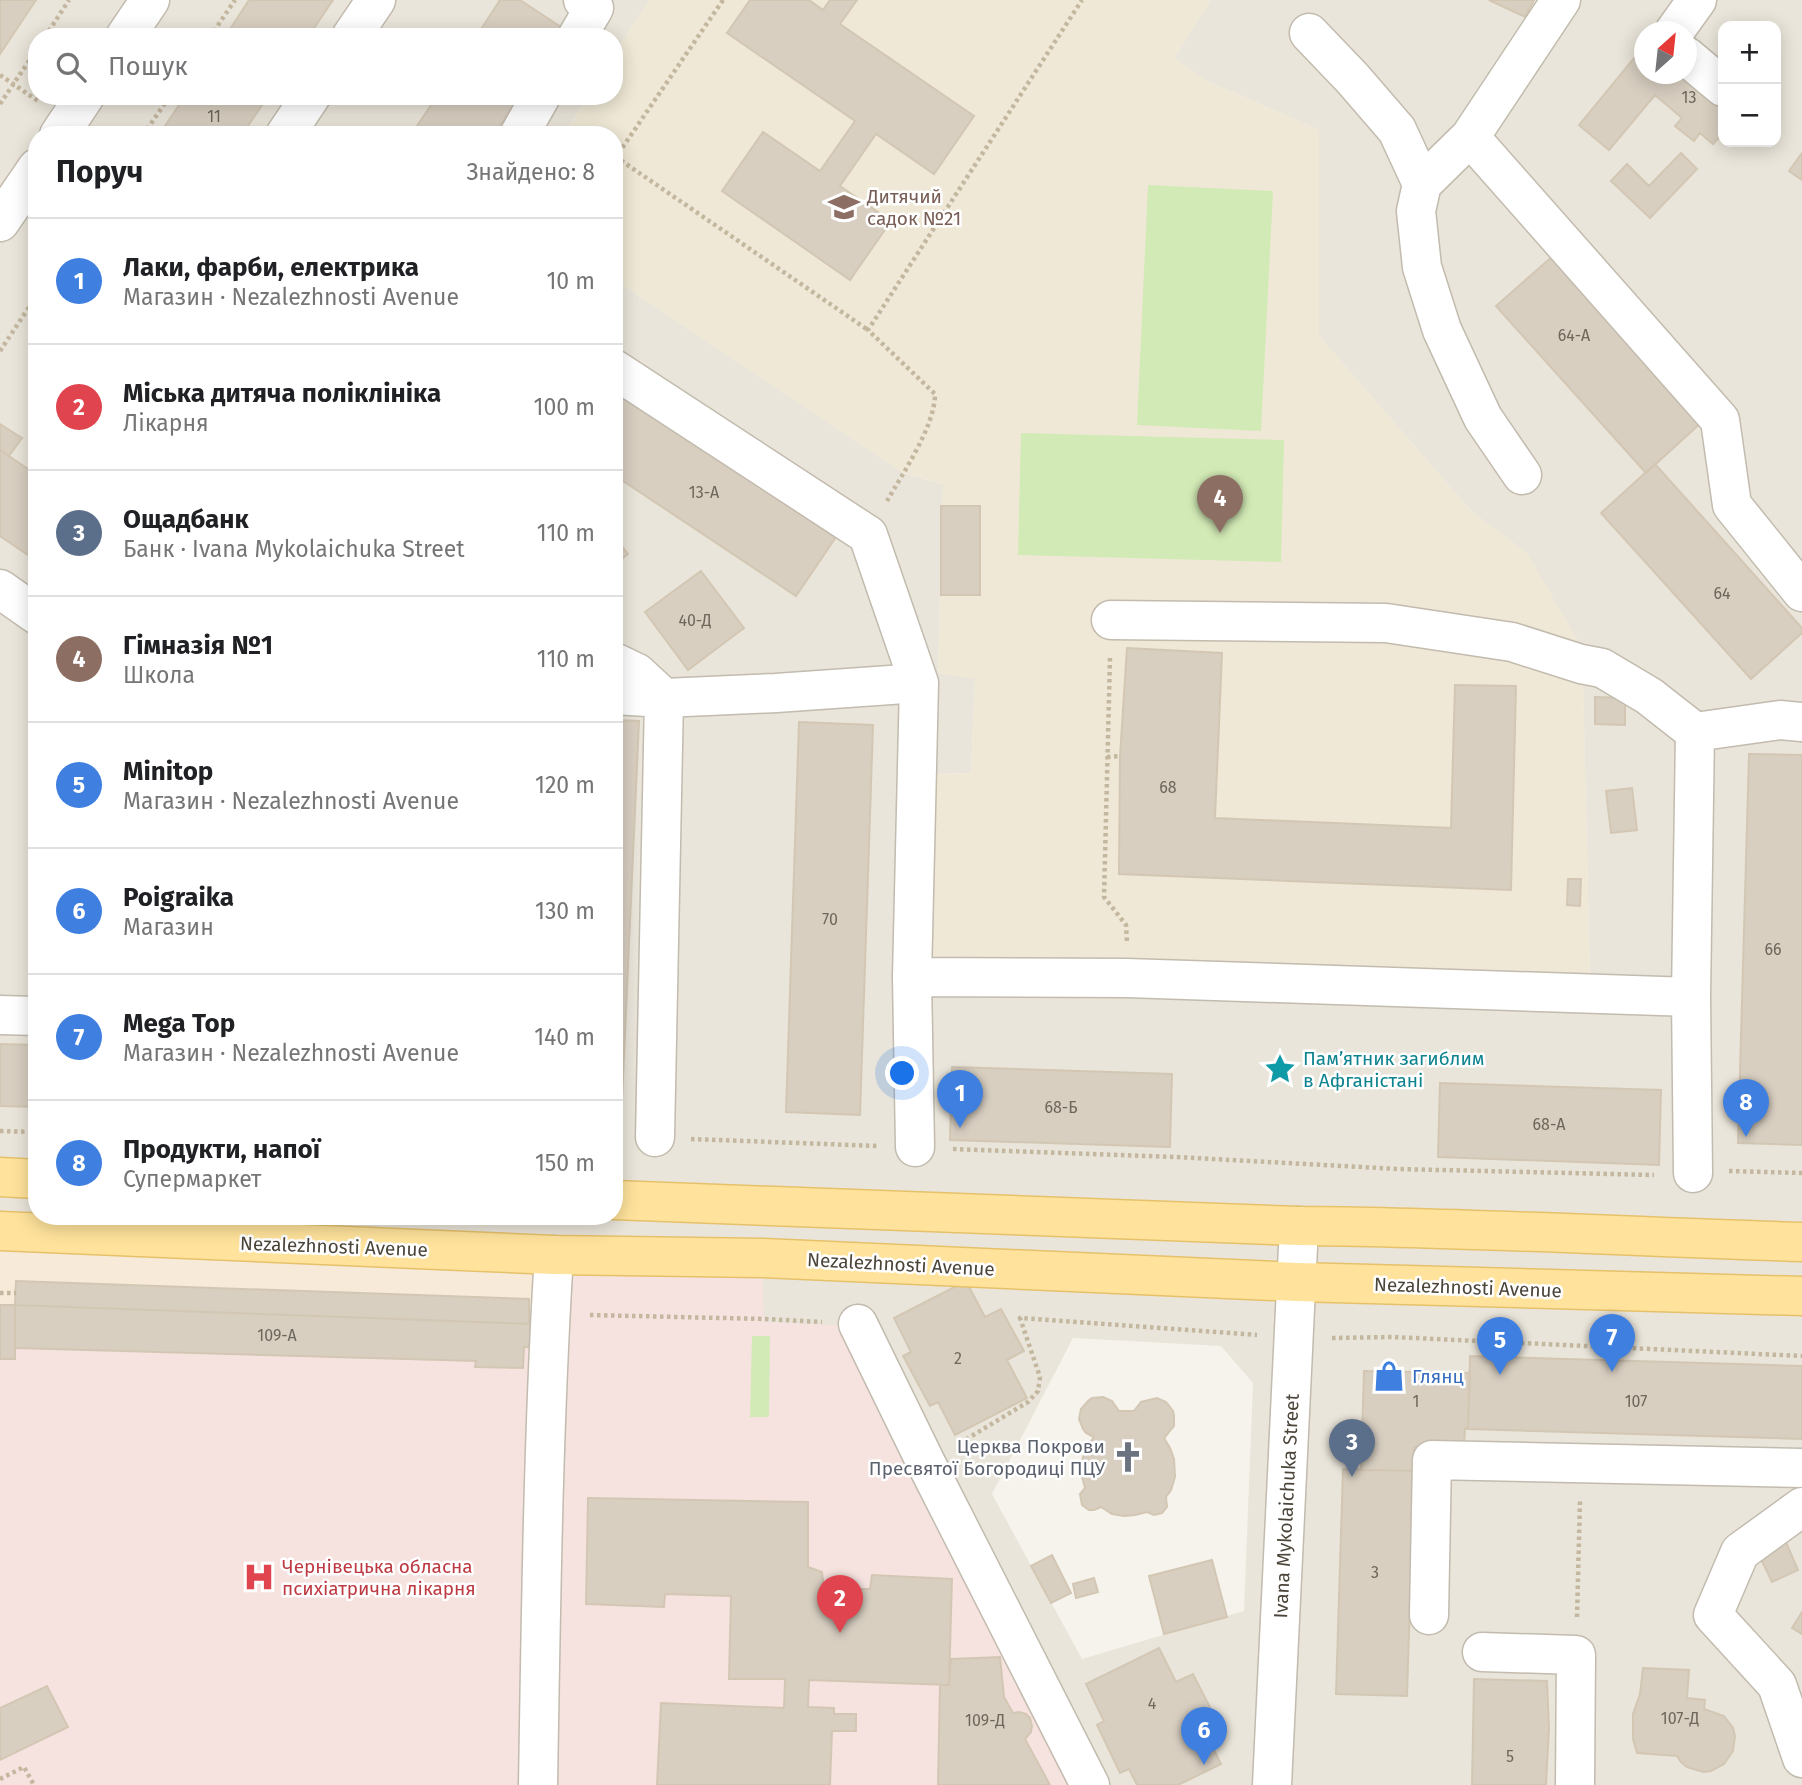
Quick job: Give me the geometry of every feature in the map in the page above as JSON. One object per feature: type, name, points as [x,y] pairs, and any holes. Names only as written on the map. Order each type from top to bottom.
[{"type":"main road","points":[[0,1177],[28,1179]]},
{"type":"main road","points":[[623,1200],[1802,1242]]},
{"type":"main road","name":"Nezalezhnosti Avenue","points":[[0,1231],[554,1255],[763,1258],[1297,1282],[1802,1296]]},
{"type":"street","points":[[131,28],[150,0]]},
{"type":"street","points":[[357,28],[376,0]]},
{"type":"street","points":[[1522,475],[1483,418],[1442,330],[1422,267],[1416,211],[1422,184],[1470,137],[1561,0]]},
{"type":"street","points":[[1682,21],[1697,0]]},
{"type":"street","points":[[1309,33],[1397,130],[1422,184]]},
{"type":"street","points":[[1697,65],[1719,84]]},
{"type":"street","points":[[65,126],[79,105]]},
{"type":"street","points":[[291,126],[305,105]]},
{"type":"street","points":[[524,126],[536,105]]},
{"type":"street","points":[[1470,137],[1720,421],[1732,505],[1802,592]]},
{"type":"street","points":[[0,222],[28,180]]},
{"type":"street","points":[[623,375],[868,535],[919,683],[912,977],[915,1147]]},
{"type":"street","points":[[0,589],[28,609]]},
{"type":"street","points":[[1111,620],[1386,623],[1512,642],[1602,668],[1649,696],[1695,732],[1780,720],[1802,722]]},
{"type":"street","points":[[623,666],[637,673],[664,698],[655,1137]]},
{"type":"street","points":[[623,696],[664,698],[919,683]]},
{"type":"street","points":[[1693,1173],[1691,997],[1695,732]]},
{"type":"street","points":[[912,977],[1128,978],[1691,997]]},
{"type":"street","points":[[0,1014],[28,1016]]},
{"type":"street","name":"Ivana Mykolaichuka Street","points":[[1272,1785],[1299,1226]]},
{"type":"street","points":[[538,1785],[540,1640],[554,1255]]},
{"type":"street","points":[[858,1324],[1090,1785]]},
{"type":"street","points":[[1429,1615],[1432,1460],[1802,1468]]},
{"type":"street","points":[[1802,1507],[1740,1552],[1713,1615],[1777,1685],[1802,1758]]},
{"type":"street","points":[[1482,1652],[1576,1655],[1574,1785]]},
{"type":"path","points":[[51,28],[69,0]]},
{"type":"path","points":[[216,28],[235,0]]},
{"type":"path","points":[[623,147],[723,0]]},
{"type":"path","points":[[868,330],[1082,0]]},
{"type":"path","points":[[0,104],[28,62]]},
{"type":"path","points":[[150,126],[164,105]]},
{"type":"path","points":[[623,162],[868,330],[935,394],[931,421],[868,535]]},
{"type":"path","points":[[0,351],[28,309]]},
{"type":"path","points":[[1111,620],[1104,897],[1126,925],[1128,978]]},
{"type":"path","points":[[1107,757],[1120,756]]},
{"type":"path","points":[[0,1131],[28,1132]]},
{"type":"path","points":[[655,1137],[1176,1157],[1398,1169],[1659,1175],[1717,1171],[1802,1173]]},
{"type":"path","points":[[0,1293],[16,1293]]},
{"type":"path","points":[[551,1314],[858,1324]]},
{"type":"path","points":[[1576,1655],[1581,1464]]},
{"type":"path","points":[[0,1779],[24,1767],[34,1785]]},
{"type":"shaded area","points":[[0,0],[649,0],[623,41],[623,28],[28,28],[28,105],[582,105],[570,126],[28,126],[28,1225],[623,1225],[623,285],[903,473],[943,484],[938,673],[975,678],[971,773],[936,774],[1127,961],[1590,983],[1583,681],[1528,554],[1472,512],[1319,336],[1319,130],[1205,80],[1174,58],[1211,0],[1802,0],[1802,1785],[1090,1785],[763,1322],[0,1229]],"holes":[[[1073,1338],[1221,1346],[1253,1383],[1244,1611],[1082,1659],[992,1494]]]},
{"type":"shaded area","points":[[649,0],[1211,0],[1174,58],[1205,80],[1319,130],[1319,336],[1472,512],[1528,554],[1578,641],[1583,681],[1590,983],[1127,961],[927,956],[936,774],[971,773],[975,679],[938,673],[943,484],[903,473],[623,285],[623,126],[570,126],[582,105],[623,105],[623,41]]},
{"type":"shaded area","points":[[0,1229],[554,1253],[549,1349],[523,1368],[0,1359]]},
{"type":"shaded area","points":[[554,1253],[762,1258],[764,1322],[857,1326],[1090,1785],[0,1785],[0,1359],[14,1359],[15,1348],[476,1361],[476,1367],[523,1368],[525,1349],[548,1349]]},
{"type":"green space","points":[[1148,185],[1273,191],[1261,431],[1137,425]]},
{"type":"green space","points":[[1021,433],[1284,440],[1281,562],[1018,555]]},
{"type":"green space","points":[[752,1336],[770,1336],[769,1417],[750,1417]]},
{"type":"building","points":[[0,0],[36,0],[0,54]]},
{"type":"building","points":[[249,0],[333,0],[314,28],[231,28]]},
{"type":"building","points":[[500,0],[520,0],[562,28],[482,28]]},
{"type":"building","points":[[750,0],[809,0],[823,10],[830,0],[857,0],[840,24],[974,116],[934,174],[876,134],[840,186],[891,221],[850,280],[722,191],[763,132],[820,171],[855,121],[727,33]]},
{"type":"building","points":[[1489,0],[1534,0],[1525,17]]},
{"type":"building","points":[[1634,58],[1634,84],[1697,84],[1697,82],[1718,96],[1718,138],[1713,144],[1700,133],[1694,141],[1675,126],[1682,118],[1655,95],[1609,150],[1579,125]]},
{"type":"building","points":[[179,105],[262,105],[248,126],[165,126]]},
{"type":"building","points":[[431,105],[513,105],[500,126],[417,126]]},
{"type":"building","points":[[1681,153],[1697,169],[1650,218],[1611,181],[1627,164],[1649,186]]},
{"type":"building","points":[[1802,153],[1802,180],[1789,171]]},
{"type":"building","points":[[1554,255],[1703,421],[1646,473],[1496,306]]},
{"type":"building","points":[[623,395],[836,537],[796,596],[623,481]]},
{"type":"building","points":[[0,424],[22,438],[9,456],[0,450]]},
{"type":"building","points":[[0,450],[28,469],[28,555],[0,536]]},
{"type":"building","points":[[1655,464],[1802,628],[1802,633],[1751,679],[1601,513]]},
{"type":"building","points":[[941,506],[980,506],[980,595],[941,595]]},
{"type":"building","points":[[701,571],[744,628],[688,670],[645,612]]},
{"type":"building","points":[[1127,648],[1222,653],[1215,818],[1451,828],[1455,685],[1516,686],[1511,890],[1119,874],[1120,756]]},
{"type":"building","points":[[1595,697],[1625,698],[1625,725],[1595,724]]},
{"type":"building","points":[[623,720],[639,721],[623,1078]]},
{"type":"building","points":[[799,722],[873,725],[860,1115],[786,1112]]},
{"type":"building","points":[[1749,754],[1802,755],[1802,1145],[1738,1143]]},
{"type":"building","points":[[1632,788],[1637,830],[1611,833],[1606,791]]},
{"type":"building","points":[[1568,879],[1581,879],[1580,906],[1567,905]]},
{"type":"building","points":[[0,1044],[28,1045],[28,1107],[0,1106]]},
{"type":"building","points":[[952,1067],[1172,1074],[1170,1147],[950,1140]]},
{"type":"building","points":[[1440,1083],[1661,1090],[1659,1165],[1438,1157]]},
{"type":"building","points":[[16,1281],[529,1299],[529,1324],[15,1305]]},
{"type":"building","points":[[966,1281],[985,1317],[1001,1309],[1024,1351],[1007,1360],[1027,1398],[955,1435],[938,1402],[930,1406],[903,1356],[911,1352],[894,1318]]},
{"type":"building","points":[[0,1305],[15,1305],[15,1359],[0,1359]]},
{"type":"building","points":[[15,1305],[538,1324],[538,1348],[524,1347],[523,1368],[475,1367],[476,1361],[15,1348]]},
{"type":"building","points":[[1470,1356],[1802,1366],[1802,1439],[1468,1429]]},
{"type":"building","points":[[1364,1371],[1470,1373],[1468,1429],[1465,1428],[1464,1448],[1414,1447],[1414,1471],[1361,1470]]},
{"type":"building","name":"Церква Покрови Пресвятої Богородиці ПЦУ","points":[[1103,1397],[1112,1401],[1119,1411],[1134,1411],[1141,1402],[1157,1398],[1166,1402],[1173,1411],[1174,1426],[1164,1438],[1174,1459],[1175,1477],[1166,1497],[1167,1507],[1162,1513],[1154,1515],[1147,1512],[1124,1516],[1112,1514],[1101,1507],[1089,1510],[1082,1505],[1080,1494],[1085,1488],[1081,1473],[1082,1461],[1085,1450],[1094,1437],[1086,1433],[1079,1419],[1081,1409],[1088,1401]]},
{"type":"building","points":[[1343,1469],[1414,1471],[1407,1696],[1336,1694]]},
{"type":"building","points":[[588,1498],[808,1502],[808,1567],[822,1572],[824,1589],[870,1589],[872,1575],[952,1579],[949,1685],[809,1680],[808,1707],[834,1708],[834,1714],[856,1714],[856,1731],[832,1731],[830,1785],[657,1785],[661,1703],[784,1708],[785,1679],[729,1679],[731,1596],[665,1594],[664,1607],[586,1604]]},
{"type":"building","points":[[1785,1540],[1798,1570],[1772,1582],[1758,1553]]},
{"type":"building","points":[[1052,1555],[1071,1593],[1051,1603],[1031,1566]]},
{"type":"building","points":[[1212,1560],[1227,1617],[1164,1634],[1149,1576]]},
{"type":"building","points":[[1094,1578],[1098,1592],[1076,1598],[1073,1584]]},
{"type":"building","points":[[1802,1612],[1802,1634],[1792,1628]]},
{"type":"building","points":[[1159,1648],[1176,1682],[1193,1674],[1218,1723],[1204,1730],[1221,1764],[1178,1785],[1137,1785],[1129,1769],[1120,1773],[1097,1725],[1104,1721],[1086,1684]]},
{"type":"building","points":[[1000,1657],[1004,1697],[1013,1713],[1026,1714],[1030,1718],[1031,1732],[1025,1739],[1050,1785],[938,1785],[940,1685],[949,1685],[951,1659]]},
{"type":"building","points":[[1643,1668],[1689,1670],[1687,1698],[1705,1700],[1704,1709],[1724,1716],[1733,1728],[1733,1751],[1724,1764],[1703,1772],[1687,1767],[1677,1756],[1637,1753],[1633,1739],[1633,1714],[1640,1694]]},
{"type":"building","points":[[1474,1679],[1547,1681],[1549,1728],[1546,1785],[1472,1785]]},
{"type":"building","points":[[47,1686],[68,1727],[0,1760],[0,1708]]},
{"type":"place","name":"Дитячий садок №21","points":[[844,207]]},
{"type":"place","name":"Гімназія №1","points":[[1220,533]]},
{"type":"place","name":"Пам’ятник загиблим в Афганістані","points":[[1280,1069]]},
{"type":"place","name":"Лаки, фарби, електрика","points":[[960,1128]]},
{"type":"place","name":"Продукти, напої","points":[[1746,1137]]},
{"type":"place","name":"Mega Top","points":[[1612,1372]]},
{"type":"place","name":"Minitop","points":[[1500,1375]]},
{"type":"place","name":"Глянц","points":[[1389,1376]]},
{"type":"place","name":"Церква Покрови Пресвятої Богородиці ПЦУ","points":[[1128,1457]]},
{"type":"place","name":"Ощадбанк","points":[[1352,1477]]},
{"type":"place","name":"Чернівецька обласна психіатрична лікарня","points":[[259,1577]]},
{"type":"place","name":"Міська дитяча поліклініка","points":[[840,1633]]},
{"type":"place","name":"Poigraika","points":[[1204,1765]]}]
